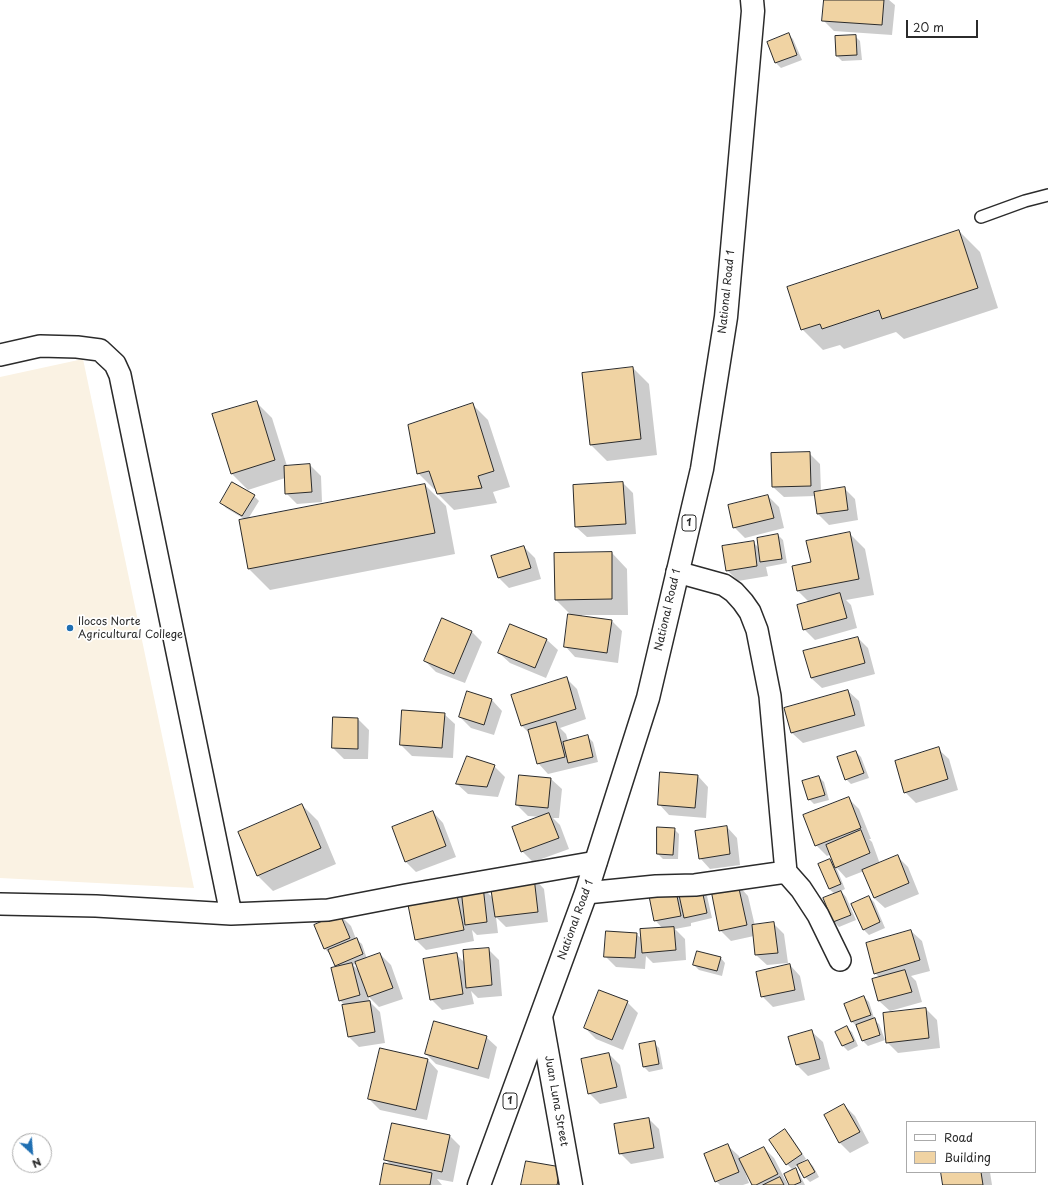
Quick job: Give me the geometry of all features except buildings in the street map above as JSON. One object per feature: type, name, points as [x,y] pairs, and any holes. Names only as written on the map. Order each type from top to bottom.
[{"type":"main road","name":"National Road 1","points":[[479,1185],[586,893],[648,698],[702,469],[726,317],[752,6]]},
{"type":"main road","name":"Juan Luna Street","points":[[540,1017],[571,1185]]},
{"type":"street","points":[[0,355],[40,346],[77,347],[100,350],[115,364],[120,375],[231,914]]},
{"type":"street","points":[[677,572],[724,584],[734,592],[750,612],[757,630],[770,696],[786,872],[801,889],[818,915],[840,960]]},
{"type":"street","points":[[0,904],[96,906],[231,914],[328,910],[596,862]]},
{"type":"street","points":[[586,893],[656,886],[695,885],[786,872]]},
{"type":"lane","points":[[981,217],[1025,201],[1048,196]]},
{"type":"shaded area","name":"Ilocos Norte Agricultural College","points":[[83,359],[194,888],[0,878],[0,377]]},
{"type":"place","name":"Ilocos Norte Agricultural College","points":[[70,628]]}]
